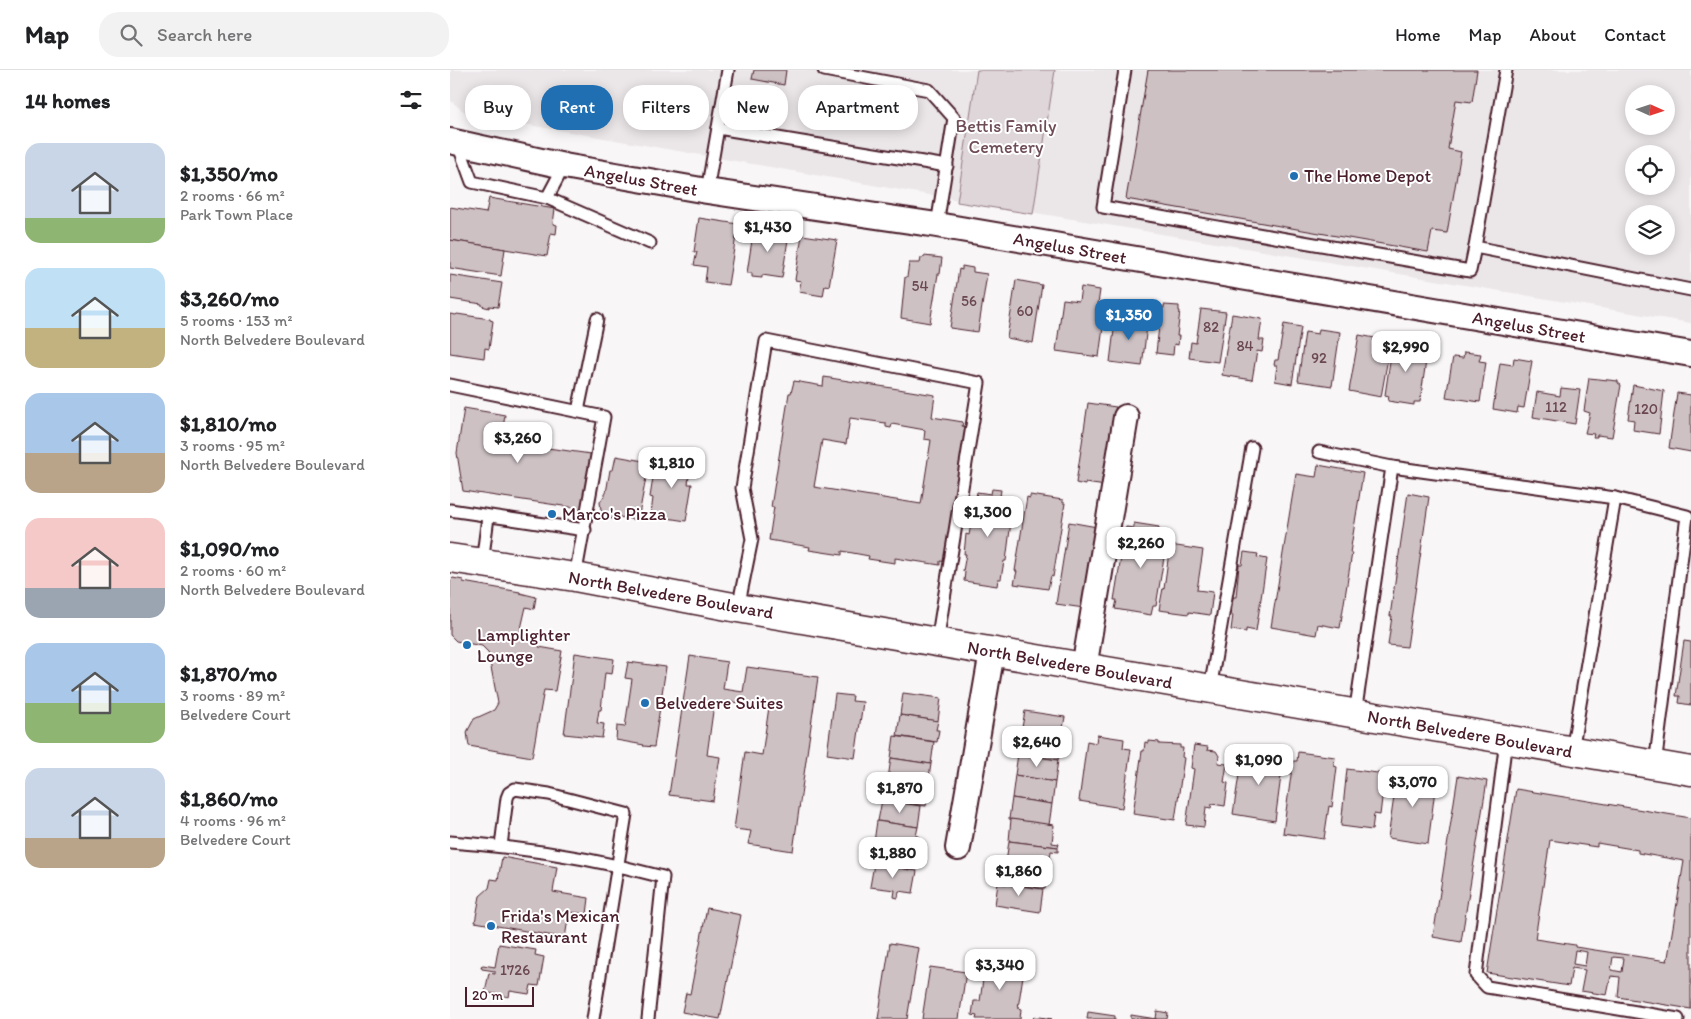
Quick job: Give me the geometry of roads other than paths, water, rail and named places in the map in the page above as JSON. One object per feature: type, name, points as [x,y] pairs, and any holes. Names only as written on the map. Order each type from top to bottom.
[{"type":"street","name":"Angelus Street","points":[[454,143],[564,166],[707,191],[937,225],[1691,354]]},
{"type":"street","points":[[1084,668],[1126,417]]},
{"type":"street","name":"North Belvedere Boulevard","points":[[450,558],[576,577],[738,608],[1691,771]]},
{"type":"street","points":[[958,848],[992,652]]},
{"type":"lane","points":[[707,191],[728,70]]},
{"type":"lane","points":[[824,70],[929,90],[954,118],[937,225]]},
{"type":"lane","points":[[1125,70],[1102,207],[1470,272],[1506,70]]},
{"type":"lane","points":[[718,128],[947,166]]},
{"type":"lane","points":[[454,143],[472,182],[547,198],[650,243]]},
{"type":"lane","points":[[547,198],[564,166]]},
{"type":"lane","points":[[1475,247],[1691,290]]},
{"type":"lane","points":[[578,411],[597,319]]},
{"type":"lane","points":[[738,608],[752,539],[742,488],[766,341],[979,383],[936,642]]},
{"type":"lane","points":[[450,385],[604,416],[576,577]]},
{"type":"lane","points":[[1210,689],[1252,448]]},
{"type":"lane","points":[[1319,452],[1392,466],[1615,498],[1687,516],[1655,765]]},
{"type":"lane","points":[[1354,714],[1392,466]]},
{"type":"lane","points":[[1572,751],[1615,498]]},
{"type":"lane","points":[[450,510],[585,530]]},
{"type":"lane","points":[[482,564],[488,517]]},
{"type":"lane","points":[[1506,740],[1476,975],[1487,986],[1678,1019]]},
{"type":"lane","points":[[501,846],[506,798],[515,789],[549,794],[626,814],[593,1019]]},
{"type":"lane","points":[[450,842],[501,846],[618,865],[663,877],[648,1019]]},
{"type":"place","name":"The Home Depot","points":[[1294,176]]},
{"type":"place","name":"Marco's Pizza","points":[[552,514]]},
{"type":"place","name":"Lamplighter Lounge","points":[[467,645]]},
{"type":"place","name":"Belvedere Suites","points":[[645,703]]},
{"type":"place","name":"Frida's Mexican Restaurant","points":[[491,926]]},
{"type":"park label","name":"Bettis Family Cemetery","points":[[1006,136]]}]
